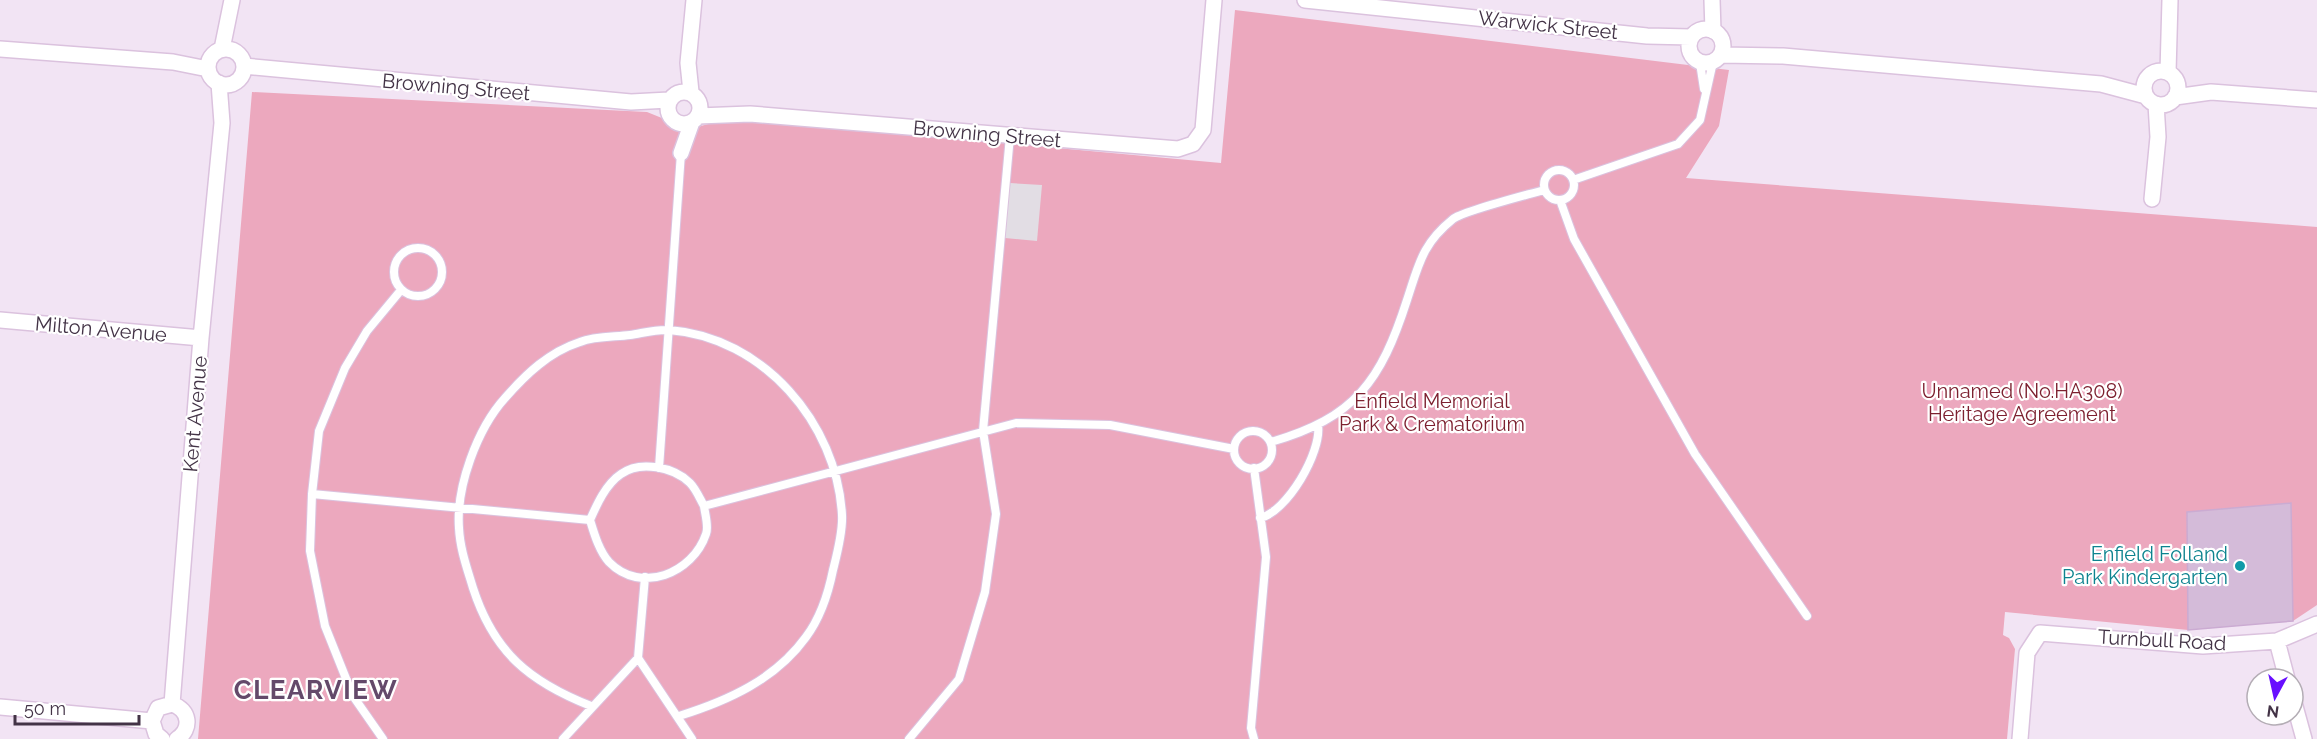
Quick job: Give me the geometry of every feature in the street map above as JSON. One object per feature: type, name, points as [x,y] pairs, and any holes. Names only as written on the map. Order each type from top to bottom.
[{"type":"street","points":[[219,56],[230,17],[232,0]]},
{"type":"street","points":[[681,153],[694,0]]},
{"type":"street","name":"Browning Street","points":[[234,78],[281,71],[750,114],[1178,149],[1193,144],[1203,130],[1214,0]]},
{"type":"street","name":"Warwick Street","points":[[1305,0],[1647,36],[1698,36]]},
{"type":"street","points":[[2152,199],[2170,0]]},
{"type":"street","points":[[1711,2],[1690,54],[1784,56],[2101,84],[2317,100]]},
{"type":"street","points":[[1698,36],[1718,34],[1714,56]]},
{"type":"street","points":[[0,49],[173,62],[219,56],[243,60],[234,78],[219,56]]},
{"type":"street","name":"Kent Avenue","points":[[172,704],[201,338],[222,123],[234,78]]},
{"type":"street","name":"Milton Avenue","points":[[0,320],[201,338]]},
{"type":"street","name":"Turnbull Road","points":[[2020,739],[2027,652],[2040,633],[2203,646],[2277,641],[2317,624]]},
{"type":"street","points":[[2277,641],[2284,667]]},
{"type":"street","points":[[162,739],[156,734],[152,721],[159,708],[172,704],[184,711],[188,722],[184,734],[177,739]]},
{"type":"street","points":[[0,707],[152,721]]},
{"type":"lane","points":[[1573,180],[1678,144],[1700,120],[1714,56]]},
{"type":"lane","points":[[1704,94],[1714,56]]},
{"type":"lane","points":[[909,739],[959,679],[985,592],[996,514],[983,431],[1010,136]]},
{"type":"lane","points":[[658,468],[681,153]]},
{"type":"lane","points":[[1554,171],[1565,171],[1573,180],[1571,193],[1560,200],[1551,198],[1544,190],[1545,179],[1554,171]]},
{"type":"lane","points":[[1271,442],[1318,425],[1345,408],[1364,390],[1392,346],[1423,250],[1455,217],[1544,190]]},
{"type":"lane","points":[[1560,200],[1574,239],[1695,454],[1807,616]]},
{"type":"lane","points":[[421,248],[436,256],[442,272],[437,287],[423,296],[416,296],[401,290],[393,274],[398,257],[405,251],[421,248]]},
{"type":"lane","points":[[383,739],[353,696],[325,626],[310,551],[312,494],[319,431],[345,368],[367,331],[401,290]]},
{"type":"lane","points":[[591,706],[554,691],[520,667],[494,634],[477,600],[464,561],[459,528],[460,507],[472,454],[496,408],[533,366],[581,341],[668,330],[708,337],[756,359],[796,397],[819,433],[835,471],[842,517],[826,603],[805,638],[780,664],[745,692],[679,716]]},
{"type":"lane","points":[[704,506],[1016,423],[1110,425],[1234,449]]},
{"type":"lane","points":[[1260,518],[1273,513],[1312,459],[1319,441],[1318,425]]},
{"type":"lane","points":[[1254,468],[1238,461],[1234,449],[1239,437],[1250,431],[1262,433],[1271,442]]},
{"type":"lane","points":[[1254,468],[1269,460],[1271,442]]},
{"type":"lane","points":[[648,466],[658,468],[673,471],[690,483],[704,506],[707,532],[690,562],[660,578],[631,575],[610,562],[595,536],[590,520],[601,496],[621,473],[648,466]]},
{"type":"lane","points":[[1254,468],[1266,557],[1251,728],[1254,739]]},
{"type":"lane","points":[[312,494],[590,520]]},
{"type":"lane","points":[[563,739],[638,657],[645,577]]},
{"type":"lane","points":[[638,657],[692,739]]},
{"type":"green space","name":"Enfield Memorial Park & Crematorium","points":[[1235,10],[1729,70],[1719,126],[1686,178],[2317,227],[2317,605],[2293,621],[2291,503],[2187,512],[2188,630],[2005,612],[2003,635],[2009,638],[2015,649],[2007,739],[198,739],[252,92],[647,112],[689,129],[732,118],[1221,163]]},
{"type":"shaded area","points":[[1010,183],[1042,185],[1037,241],[1005,238]]},
{"type":"building","name":"Enfield Folland Park Kindergarten","points":[[2291,503],[2293,621],[2188,630],[2187,512]]},
{"type":"place","name":"Enfield Folland Park Kindergarten","points":[[2240,566]]},
{"type":"district","name":"CLEARVIEW","points":[[316,690]]},
{"type":"park label","name":"Unnamed (No.HA308) Heritage Agreement","points":[[2022,402]]}]
